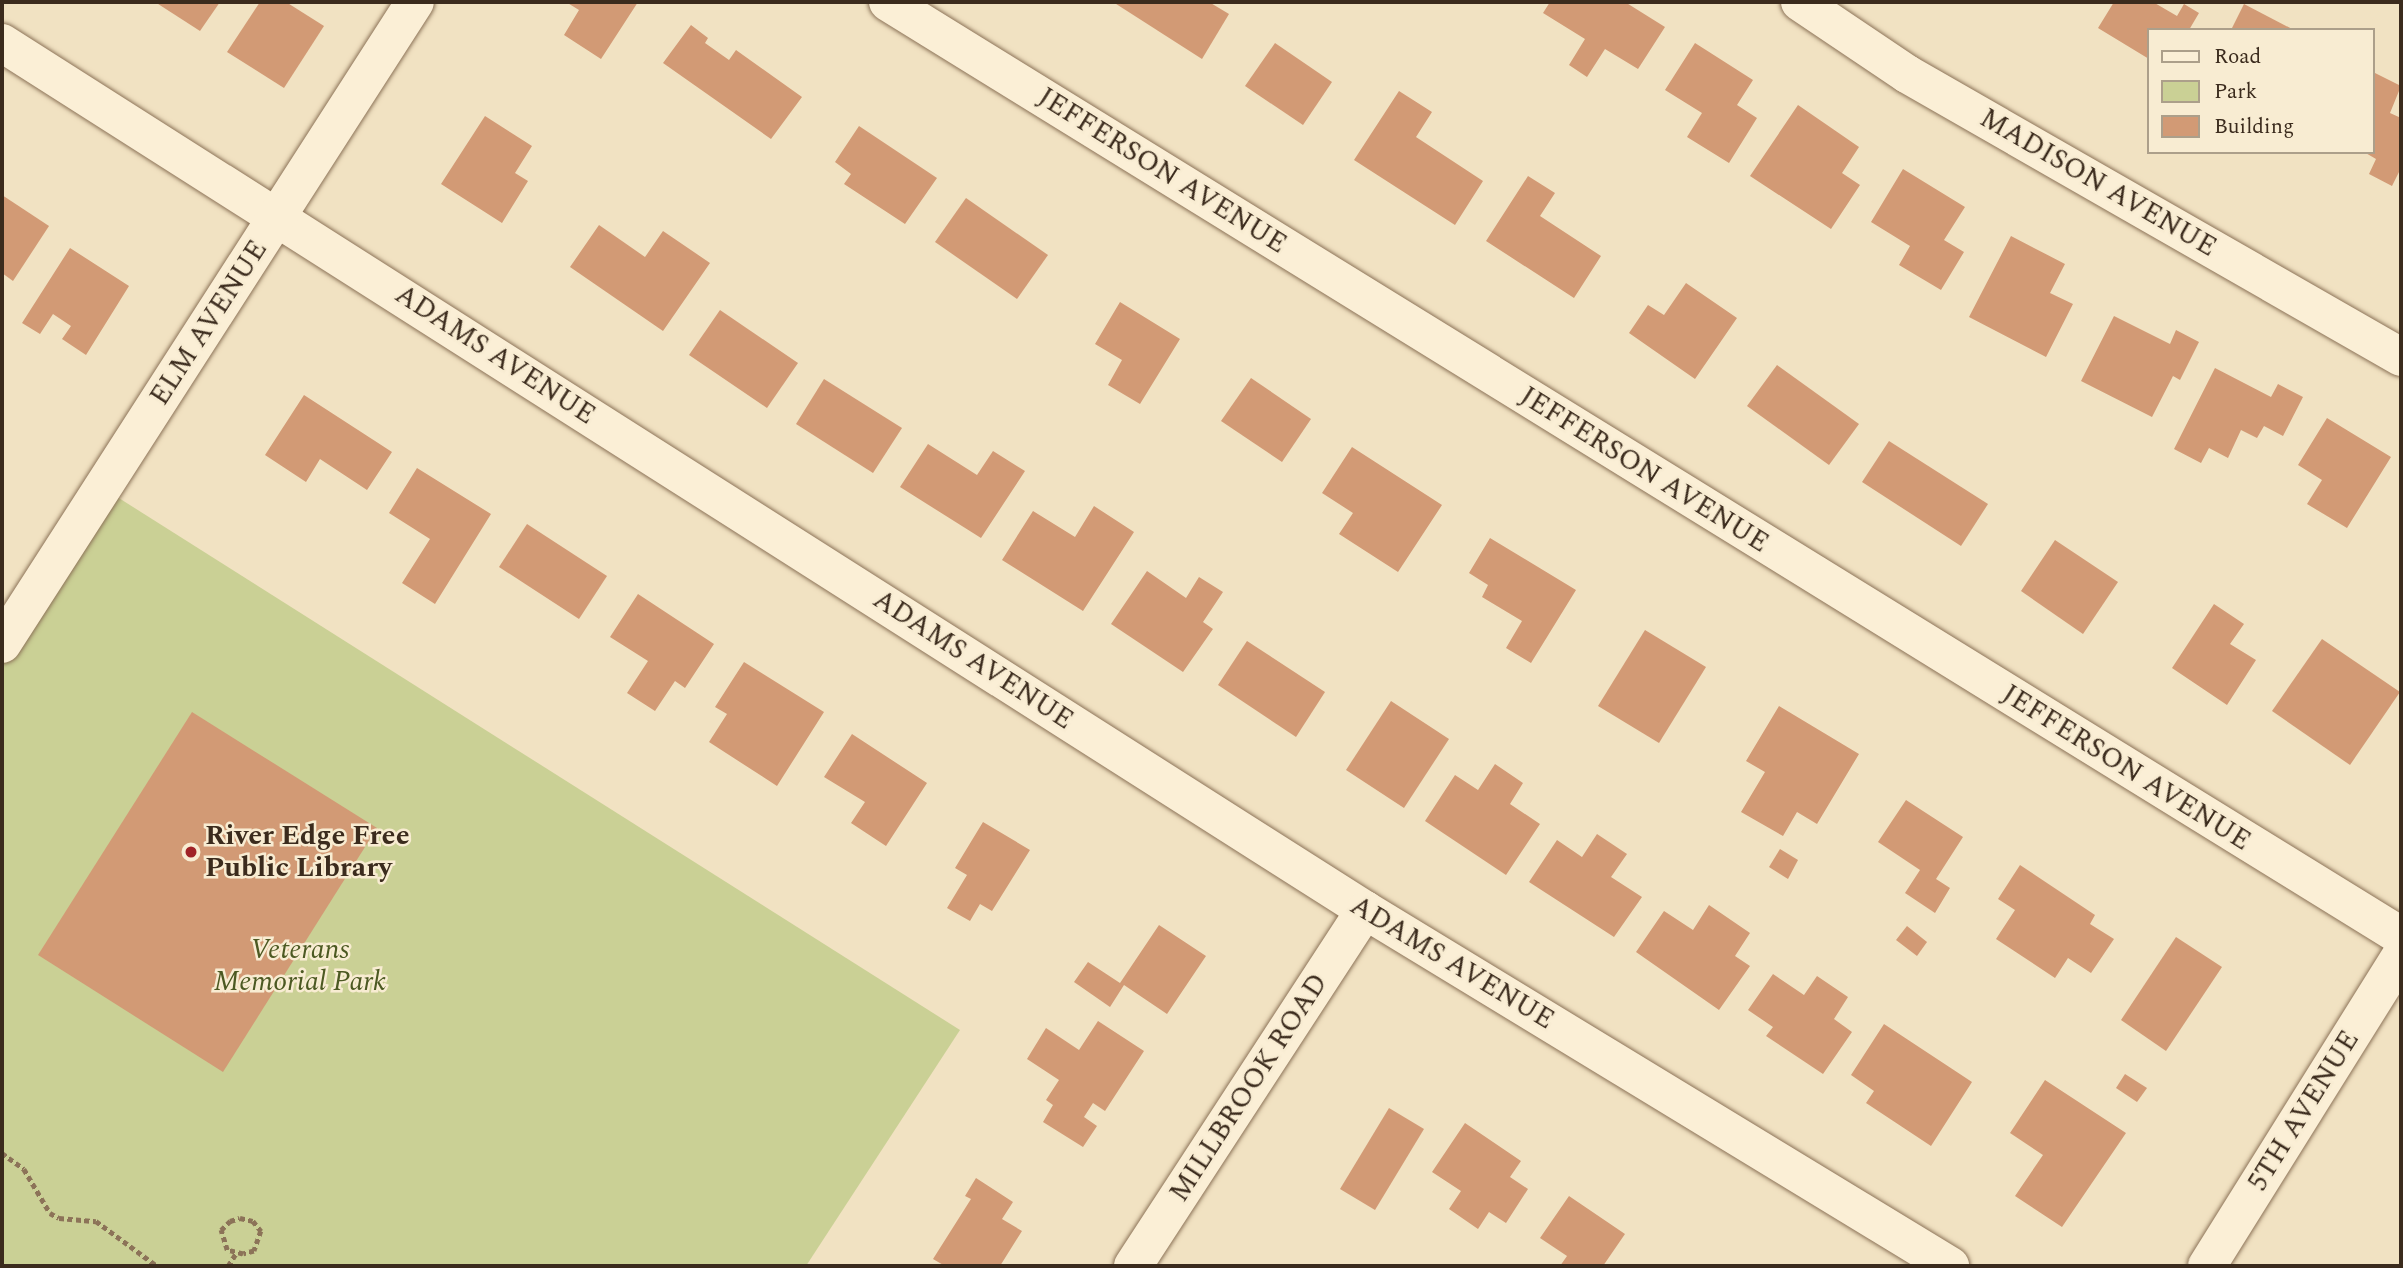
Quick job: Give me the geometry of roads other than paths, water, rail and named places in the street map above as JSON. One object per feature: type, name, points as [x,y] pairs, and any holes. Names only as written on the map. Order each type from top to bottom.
[{"type":"street","name":"ELM AVENUE","points":[[2,643],[415,2]]},
{"type":"street","name":"JEFFERSON AVENUE","points":[[888,2],[2401,936]]},
{"type":"street","name":"MADISON AVENUE","points":[[1800,2],[1907,74],[2401,357]]},
{"type":"street","name":"ADAMS AVENUE","points":[[2,43],[1365,910],[1950,1266]]},
{"type":"street","name":"MILLBROOK ROAD","points":[[1133,1266],[1365,910]]},
{"type":"street","name":"5TH AVENUE","points":[[2207,1266],[2401,956]]},
{"type":"place","name":"River Edge Free Public Library","points":[[191,852]]},
{"type":"park label","name":"Veterans Memorial Park","points":[[300,966]]}]
